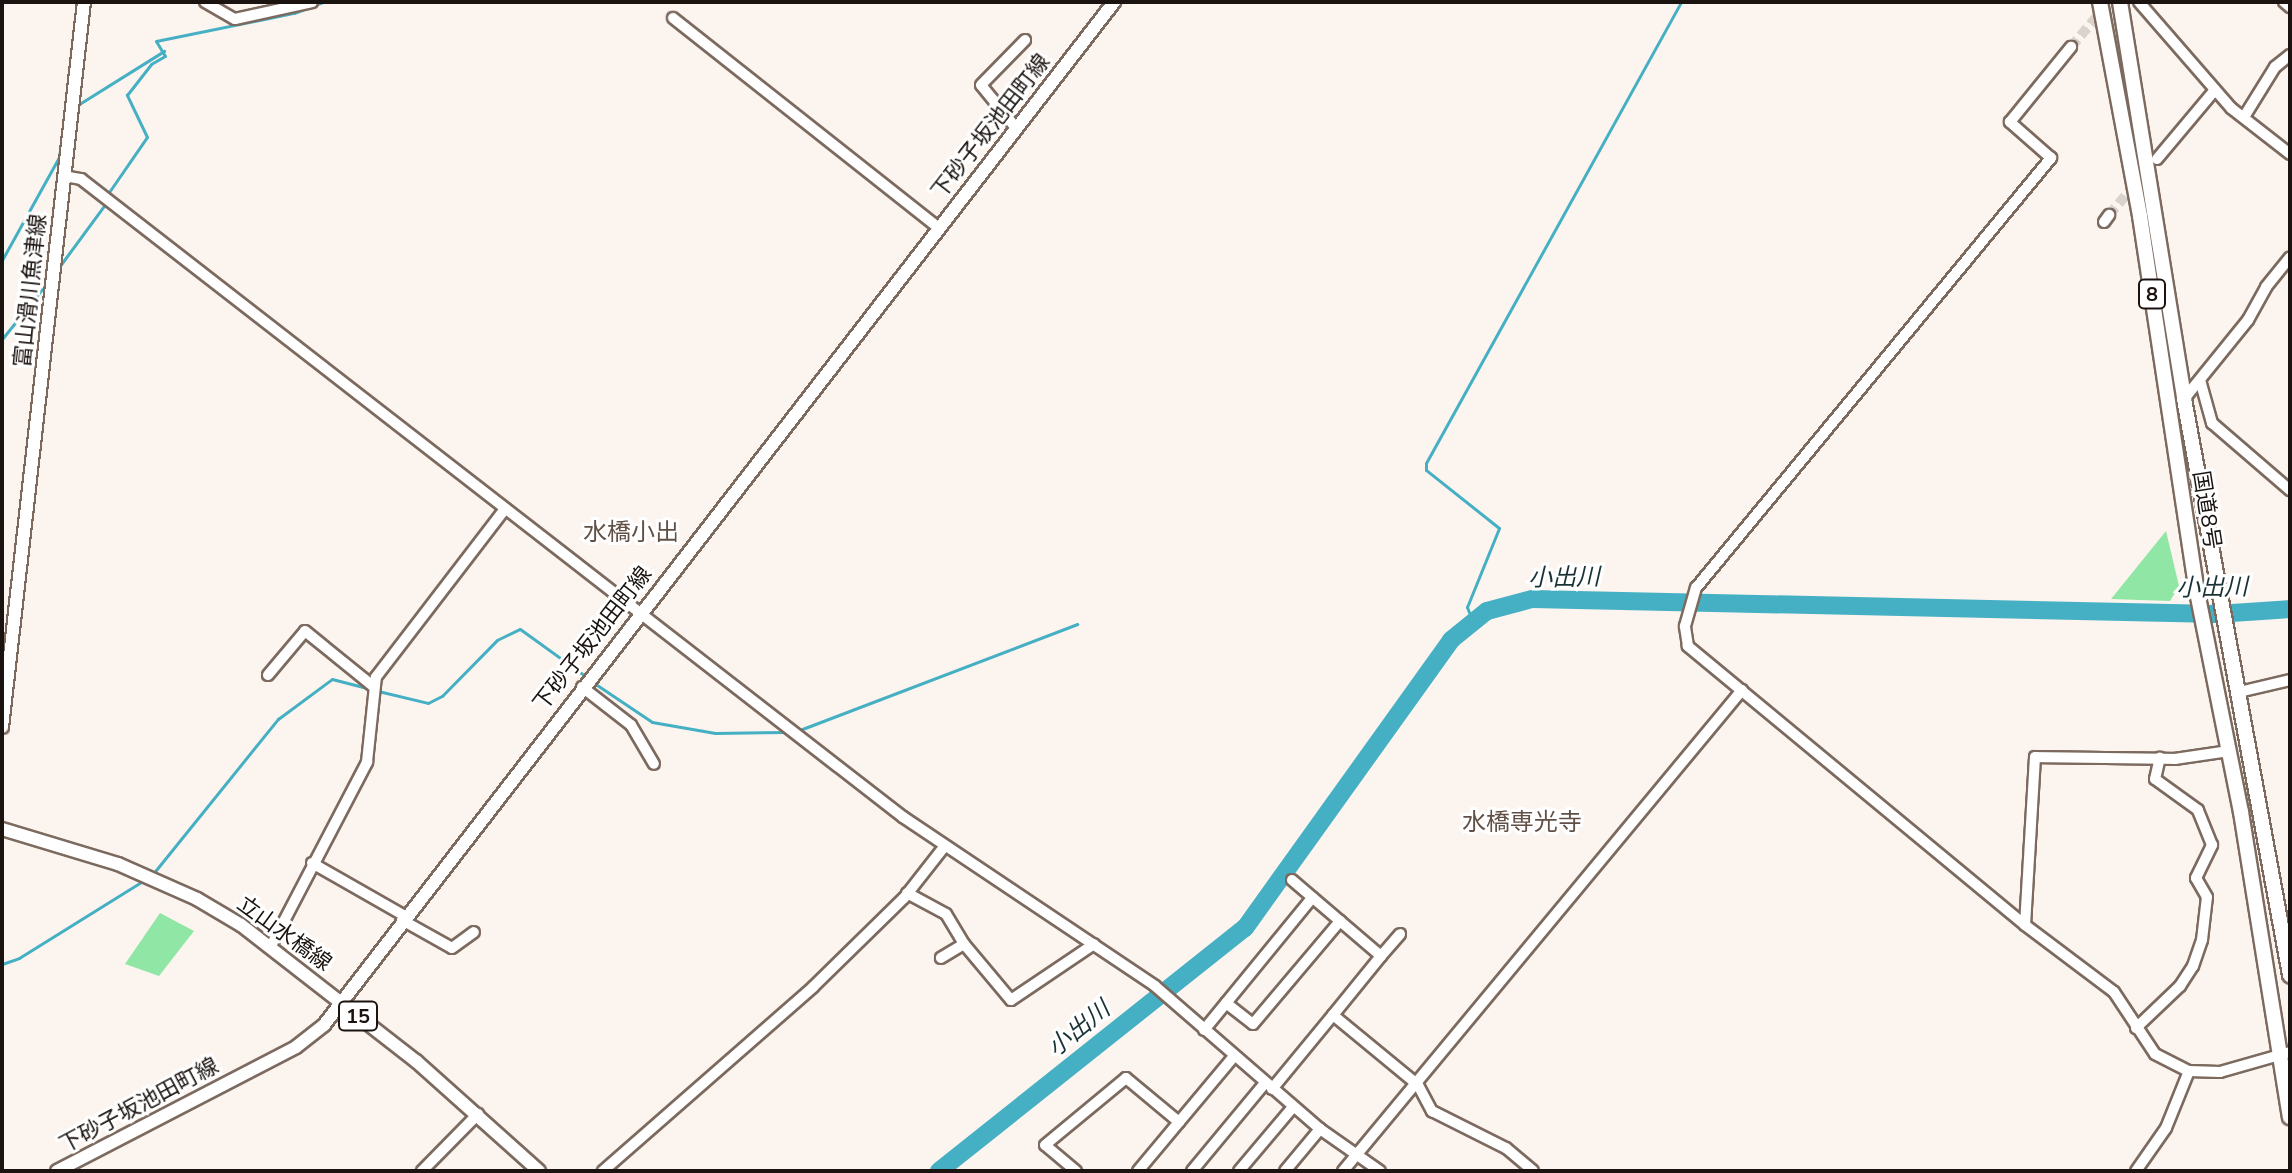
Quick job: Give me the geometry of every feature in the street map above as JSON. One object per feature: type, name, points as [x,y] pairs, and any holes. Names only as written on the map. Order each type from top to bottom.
[{"type":"highway","name":"国道8号","points":[[2100,2],[2140,216],[2196,587],[2286,1053],[2290,1117]]},
{"type":"highway","name":"国道8号","points":[[2120,2],[2216,583],[2290,975]]},
{"type":"main road","name":"富山滑川魚津線","points":[[2,727],[84,2]]},
{"type":"main road","name":"下砂子坂池田町線","points":[[57,1171],[296,1047],[342,1003],[403,918],[1114,2]]},
{"type":"main road","name":"立山水橋線","points":[[2,829],[161,882],[271,946],[478,1114],[539,1171]]},
{"type":"street","points":[[205,2],[235,19],[312,2]]},
{"type":"street","points":[[2139,2],[2215,90],[2290,154]]},
{"type":"street","points":[[2284,2],[2290,7]]},
{"type":"street","points":[[673,18],[939,228]]},
{"type":"street","points":[[1016,128],[981,85],[1025,40]]},
{"type":"street","points":[[2071,47],[2010,122],[2051,158],[1696,588],[1685,626],[1688,646],[2025,925],[2114,992],[2155,1054],[2189,1071],[2220,1072],[2286,1053]]},
{"type":"street","points":[[2244,117],[2275,67],[2290,55]]},
{"type":"street","points":[[2157,159],[2215,90]]},
{"type":"street","points":[[64,176],[81,179],[944,847],[1155,986],[1293,1107],[1380,1171]]},
{"type":"street","points":[[2184,399],[2290,257]]},
{"type":"street","points":[[2200,380],[2212,423],[2290,490]]},
{"type":"street","points":[[271,946],[367,762],[373,686],[505,509]]},
{"type":"street","points":[[268,675],[305,631],[373,686]]},
{"type":"street","points":[[2239,692],[2290,680]]},
{"type":"street","points":[[582,687],[631,725],[654,764]]},
{"type":"street","points":[[1343,1171],[1418,1085],[1742,690]]},
{"type":"street","points":[[2025,925],[2035,757],[2160,758],[2229,751]]},
{"type":"street","points":[[2136,1028],[2180,986],[2193,966],[2202,940],[2207,897],[2196,878],[2212,845],[2198,810],[2155,779],[2160,758]]},
{"type":"street","points":[[603,1171],[813,987],[907,893],[944,847]]},
{"type":"street","points":[[312,863],[452,948],[474,932]]},
{"type":"street","points":[[1292,880],[1381,956]]},
{"type":"street","points":[[907,893],[946,914],[964,944],[1011,1000],[1094,944]]},
{"type":"street","points":[[1204,1030],[1312,898]]},
{"type":"street","points":[[1226,1003],[1253,1024],[1340,921]]},
{"type":"street","points":[[1192,1171],[1333,1015],[1400,934]]},
{"type":"street","points":[[941,958],[964,944]]},
{"type":"street","points":[[1333,1015],[1418,1085],[1442,1118],[1506,1148],[1533,1171]]},
{"type":"street","points":[[1138,1171],[1234,1056]]},
{"type":"street","points":[[2136,1171],[2166,1128],[2189,1071]]},
{"type":"street","points":[[1076,1171],[1045,1145],[1126,1078],[1179,1122]]},
{"type":"street","points":[[1239,1171],[1293,1107]]},
{"type":"street","points":[[422,1171],[478,1114]]},
{"type":"street","points":[[1285,1171],[1320,1129]]},
{"type":"green space","points":[[2166,531],[2179,586],[2170,601],[2111,599]]},
{"type":"green space","points":[[160,913],[194,931],[159,976],[125,964]]},
{"type":"waterway","points":[[107,195],[147,137],[127,95],[151,64],[165,56],[156,41],[294,13],[322,2]]},
{"type":"waterway","points":[[1472,620],[1467,607],[1499,528],[1426,470],[1426,463],[1681,2]]},
{"type":"waterway","points":[[76,106],[164,51]]},
{"type":"waterway","points":[[2,260],[59,157],[66,112]]},
{"type":"waterway","points":[[59,267],[106,203]]},
{"type":"waterway","points":[[2,339],[47,283]]},
{"type":"waterway","name":"小出川","points":[[939,1171],[1245,928],[1451,640],[1487,611],[1532,599],[2217,614],[2290,609]]},
{"type":"waterway","points":[[797,731],[1077,624]]},
{"type":"waterway","points":[[378,691],[428,703],[442,696],[497,640],[520,629],[588,678]]},
{"type":"waterway","points":[[152,875],[278,719],[332,679],[371,689]]},
{"type":"waterway","points":[[594,683],[652,722],[715,733],[789,732]]},
{"type":"waterway","points":[[2,964],[19,958],[146,879]]},
{"type":"tunnel","points":[[2071,47],[2109,2]]},
{"type":"tunnel","points":[[2109,215],[2150,167]]},
{"type":"district","name":"水橋小出","points":[[631,533]]},
{"type":"district","name":"水橋専光寺","points":[[1522,823]]}]
